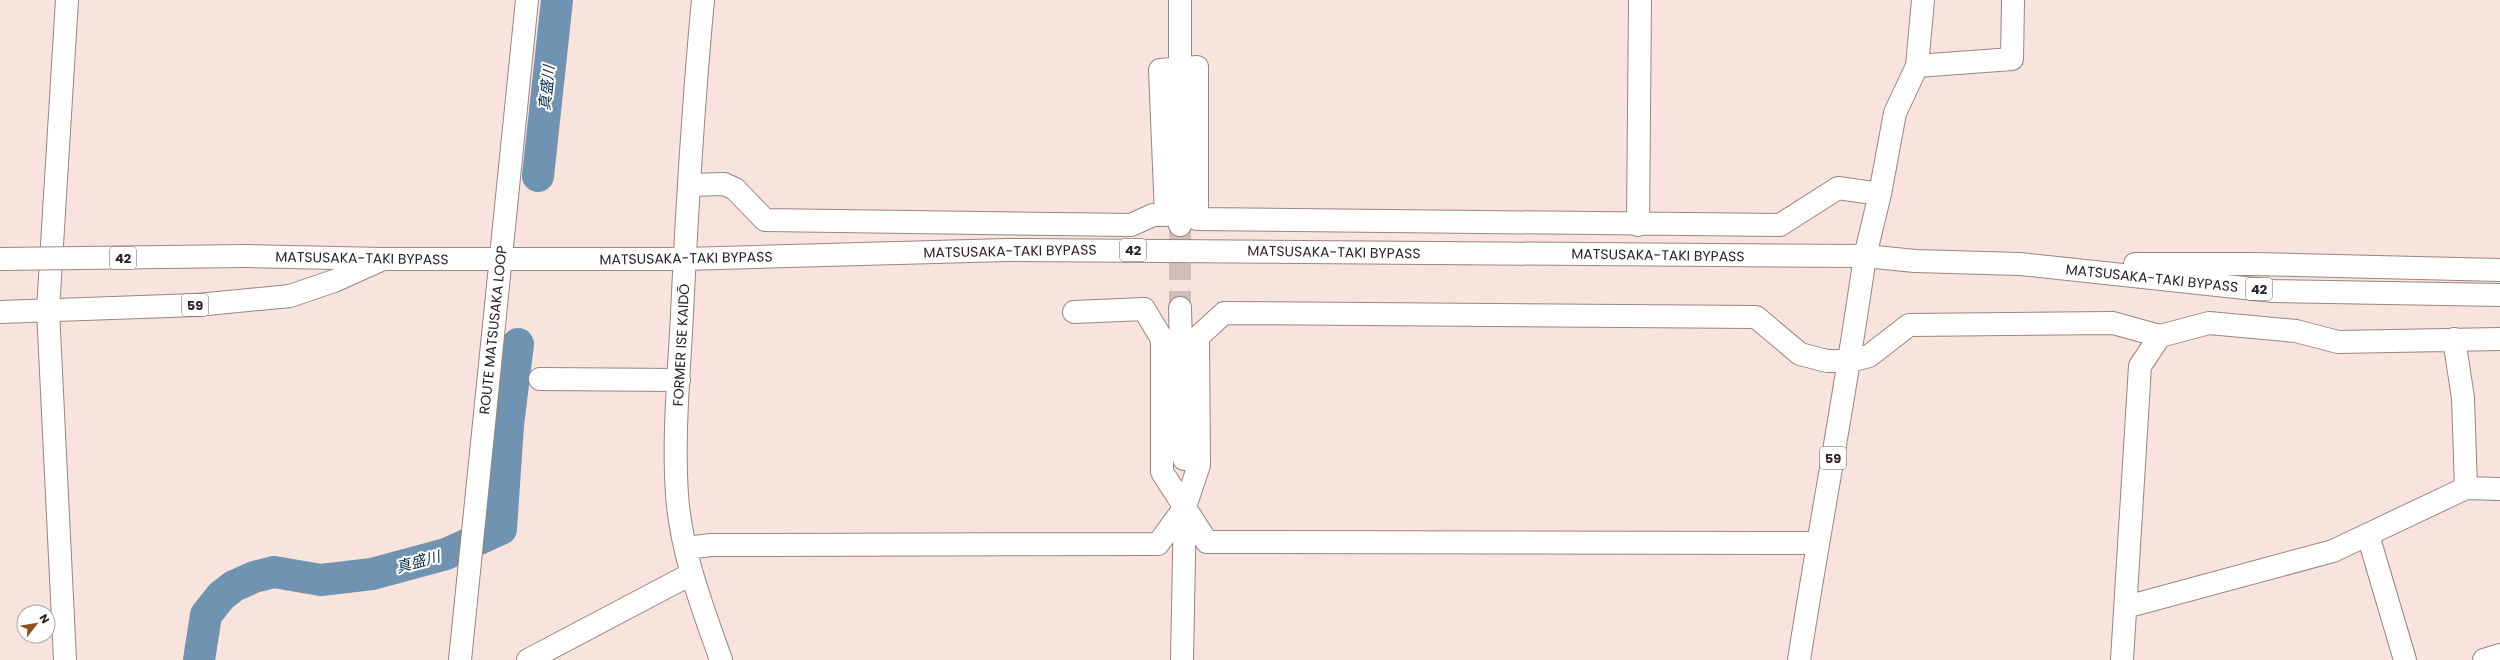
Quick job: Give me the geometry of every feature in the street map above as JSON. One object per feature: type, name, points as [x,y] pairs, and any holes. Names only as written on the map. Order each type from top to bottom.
[{"type":"main road","points":[[65,660],[48,310],[67,0]]},
{"type":"main road","name":"ROUTE MATSUSAKA LOOP","points":[[460,660],[527,0]]},
{"type":"main road","name":"FORMER ISE KAIDŌ","points":[[703,0],[685,259],[676,441],[677,496],[691,574],[721,660]]},
{"type":"main road","points":[[1180,0],[1180,225]]},
{"type":"main road","points":[[1638,225],[1640,0]]},
{"type":"main road","points":[[1865,256],[1880,194],[1895,113],[1917,66],[1923,0]]},
{"type":"main road","points":[[1917,66],[2012,59],[2013,0]]},
{"type":"main road","points":[[689,186],[724,184],[735,189],[765,220],[1131,225],[1153,215],[1166,215],[1160,70],[1179,67],[1196,67],[1197,219],[1638,225],[1780,225],[1838,188],[1880,194]]},
{"type":"main road","name":"MATSUSAKA-TAKI BYPASS","points":[[0,259],[246,256],[384,259],[685,259],[1007,250],[1865,256],[1915,261],[2020,264],[2253,264],[2500,270]]},
{"type":"main road","name":"59","points":[[1800,660],[1817,543],[1850,360],[1865,256]]},
{"type":"main road","name":"59","points":[[0,312],[197,305],[290,296],[384,259]]},
{"type":"main road","name":"MATSUSAKA-TAKI BYPASS","points":[[2020,264],[2273,291],[2500,295]]},
{"type":"main road","points":[[1180,308],[1185,508],[1182,660]]},
{"type":"main road","points":[[1074,312],[1144,309],[1162,339],[1162,472],[1207,542],[1817,543]]},
{"type":"main road","points":[[686,548],[719,545],[1158,544],[1185,508],[1199,465],[1198,337],[1224,313],[1756,317],[1800,354],[1828,361],[1850,360],[1869,356],[1909,324],[2113,323],[2160,336],[2209,323],[2296,332],[2338,342],[2500,338]]},
{"type":"main road","points":[[2122,660],[2140,366],[2160,336]]},
{"type":"main road","points":[[2454,339],[2463,398],[2466,488]]},
{"type":"main road","points":[[540,379],[679,380]]},
{"type":"main road","points":[[2126,607],[2333,552],[2466,488],[2500,489]]},
{"type":"main road","points":[[2368,535],[2405,660]]},
{"type":"main road","points":[[528,660],[691,574]]},
{"type":"main road","points":[[2484,660],[2500,655]]},
{"type":"waterway","name":"真盛川","points":[[538,176],[557,0]]},
{"type":"waterway","name":"真盛川","points":[[199,660],[206,615],[221,596],[234,586],[254,577],[274,572],[321,580],[372,574],[446,554],[501,529],[508,425],[518,344]]},
{"type":"tunnel","points":[[1180,225],[1180,308]]}]
